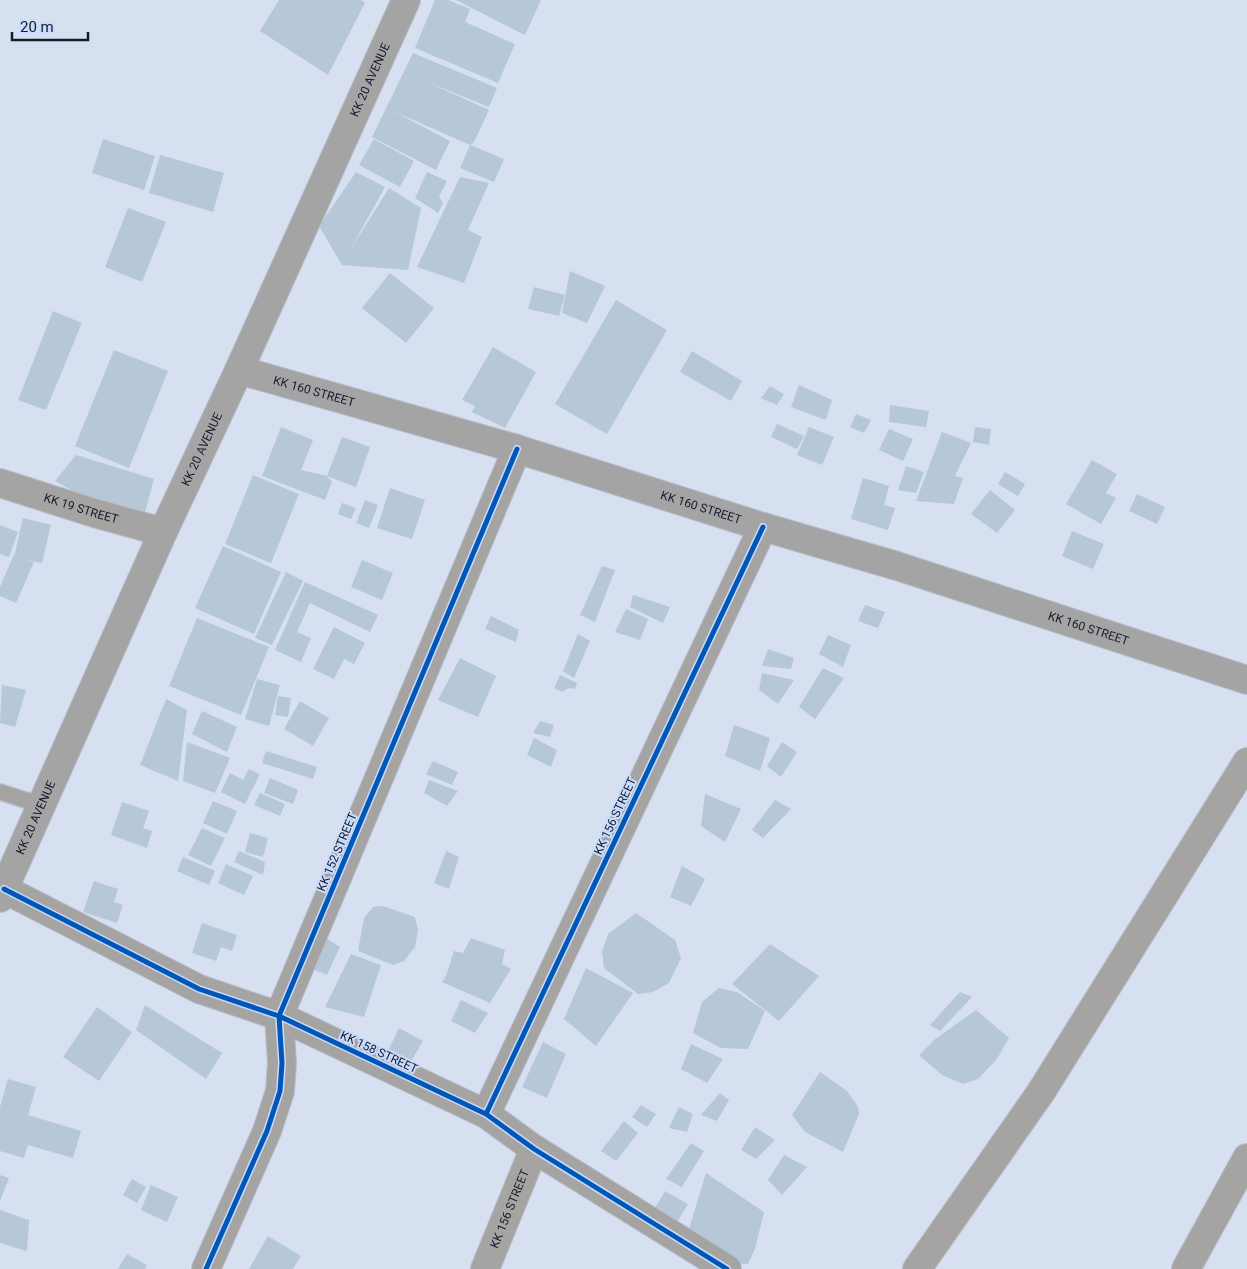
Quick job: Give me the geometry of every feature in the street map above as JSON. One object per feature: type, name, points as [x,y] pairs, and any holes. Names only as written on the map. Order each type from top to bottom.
[{"type":"main road","name":"KK 20 AVENUE","points":[[2,894],[163,532],[239,370],[406,0]]},
{"type":"main road","name":"KK 160 STREET","points":[[239,370],[517,450],[763,528],[898,566],[1247,680]]},
{"type":"street","name":"KK 152 STREET","points":[[206,1269],[267,1131],[280,1092],[282,1063],[279,1016],[517,450]]},
{"type":"street","name":"KK 19 STREET","points":[[0,482],[85,510],[163,532]]},
{"type":"street","name":"KK 156 STREET","points":[[486,1114],[763,528]]},
{"type":"street","points":[[917,1269],[1041,1092],[1247,762]]},
{"type":"street","name":"KK 158 STREET","points":[[2,894],[199,989],[279,1016],[486,1114],[534,1148],[727,1269]]},
{"type":"street","name":"KK 156 STREET","points":[[485,1269],[534,1148]]},
{"type":"street","points":[[1186,1269],[1240,1184],[1247,1158]]},
{"type":"lane","points":[[0,792],[41,805]]},
{"type":"building","points":[[279,0],[361,0],[365,3],[328,75],[260,31]]},
{"type":"building","points":[[435,0],[448,0],[470,9],[465,22],[515,44],[498,83],[415,48]]},
{"type":"building","points":[[456,0],[541,0],[525,35]]},
{"type":"building","points":[[413,53],[497,88],[489,107],[425,81],[489,110],[474,142],[470,145],[393,111],[450,141],[436,170],[372,137]]},
{"type":"building","points":[[103,139],[155,156],[144,190],[92,173]]},
{"type":"building","points":[[374,139],[414,161],[400,187],[359,165]]},
{"type":"building","points":[[470,145],[504,159],[494,182],[460,168]]},
{"type":"building","points":[[160,155],[224,173],[213,212],[149,193]]},
{"type":"building","points":[[356,172],[385,187],[350,250],[389,188],[421,208],[408,270],[342,265],[319,226]]},
{"type":"building","points":[[427,172],[447,181],[439,197],[443,203],[438,213],[415,198]]},
{"type":"building","points":[[460,177],[489,183],[468,230],[482,237],[464,283],[417,267]]},
{"type":"building","points":[[128,208],[166,222],[142,282],[105,267]]},
{"type":"building","points":[[570,271],[605,286],[587,323],[562,313]]},
{"type":"building","points":[[390,273],[434,308],[406,343],[362,308]]},
{"type":"building","points":[[534,287],[565,295],[559,316],[528,309]]},
{"type":"building","points":[[616,300],[667,330],[607,434],[555,404]]},
{"type":"building","points":[[53,311],[82,323],[46,410],[18,400]]},
{"type":"building","points":[[493,347],[536,372],[505,428],[472,412],[475,406],[462,400]]},
{"type":"building","points":[[114,350],[168,371],[129,468],[75,446]]},
{"type":"building","points":[[692,351],[742,381],[731,401],[680,372]]},
{"type":"building","points":[[799,385],[832,400],[826,420],[791,407]]},
{"type":"building","points":[[770,386],[784,394],[777,405],[761,398]]},
{"type":"building","points":[[890,405],[929,411],[926,427],[889,422]]},
{"type":"building","points":[[856,414],[871,420],[864,433],[850,427]]},
{"type":"building","points":[[777,424],[804,436],[797,449],[771,437]]},
{"type":"building","points":[[281,427],[313,440],[301,470],[327,476],[332,482],[325,500],[262,476]]},
{"type":"building","points":[[809,427],[834,437],[822,465],[797,455]]},
{"type":"building","points":[[975,427],[991,429],[989,445],[973,442]]},
{"type":"building","points":[[889,429],[913,439],[903,461],[879,450]]},
{"type":"building","points":[[942,432],[971,443],[955,476],[963,478],[954,504],[916,501]]},
{"type":"building","points":[[342,437],[370,447],[356,487],[327,476]]},
{"type":"building","points":[[76,455],[154,479],[143,520],[97,505],[55,481]]},
{"type":"building","points":[[1092,460],[1117,474],[1106,493],[1116,498],[1101,524],[1066,504]]},
{"type":"building","points":[[906,466],[924,472],[916,493],[898,490]]},
{"type":"building","points":[[1005,472],[1025,484],[1018,496],[998,484]]},
{"type":"building","points":[[253,475],[299,494],[271,563],[225,544]]},
{"type":"building","points":[[863,478],[889,486],[884,505],[895,508],[888,530],[851,519]]},
{"type":"building","points":[[390,488],[425,500],[412,539],[377,528]]},
{"type":"building","points":[[990,490],[1015,510],[997,533],[971,514]]},
{"type":"building","points":[[1137,494],[1165,507],[1157,524],[1129,511]]},
{"type":"building","points":[[365,500],[378,505],[369,528],[356,523]]},
{"type":"building","points":[[342,503],[356,508],[351,519],[338,514]]},
{"type":"building","points":[[23,518],[51,525],[42,563],[23,559],[34,562],[16,603],[0,596],[0,587],[14,554],[14,557]]},
{"type":"building","points":[[0,525],[18,532],[9,557],[0,554]]},
{"type":"building","points":[[1072,531],[1104,544],[1093,569],[1062,556]]},
{"type":"building","points":[[223,546],[281,572],[254,634],[195,608]]},
{"type":"building","points":[[362,560],[393,573],[382,600],[351,587]]},
{"type":"building","points":[[602,566],[615,570],[595,622],[580,615]]},
{"type":"building","points":[[286,572],[303,581],[272,645],[255,638]]},
{"type":"building","points":[[305,582],[378,615],[370,632],[310,603],[297,632],[311,638],[301,662],[275,650]]},
{"type":"building","points":[[633,595],[670,607],[663,623],[630,607]]},
{"type":"building","points":[[865,605],[885,612],[878,628],[858,621]]},
{"type":"building","points":[[626,609],[648,619],[640,640],[615,632]]},
{"type":"building","points":[[491,616],[519,630],[516,642],[485,629]]},
{"type":"building","points":[[197,618],[269,647],[241,715],[169,686]]},
{"type":"building","points":[[334,627],[365,643],[354,664],[344,659],[334,679],[313,669]]},
{"type":"building","points":[[578,634],[590,641],[574,678],[563,671]]},
{"type":"building","points":[[828,635],[851,645],[843,667],[819,654]]},
{"type":"building","points":[[768,649],[794,658],[791,669],[762,666]]},
{"type":"building","points":[[460,658],[496,676],[478,717],[438,700]]},
{"type":"building","points":[[823,668],[844,678],[815,719],[799,707]]},
{"type":"building","points":[[762,673],[794,680],[778,704],[759,690]]},
{"type":"building","points":[[560,675],[577,683],[575,689],[569,688],[562,692],[554,688]]},
{"type":"building","points":[[257,679],[280,685],[269,726],[245,719]]},
{"type":"building","points":[[2,685],[26,690],[15,727],[0,723]]},
{"type":"building","points":[[278,696],[291,698],[288,717],[275,715]]},
{"type":"building","points":[[166,699],[187,710],[178,781],[140,765]]},
{"type":"building","points":[[300,701],[329,718],[313,746],[284,729]]},
{"type":"building","points":[[202,711],[237,727],[227,752],[192,734]]},
{"type":"building","points":[[540,721],[554,725],[550,737],[533,733]]},
{"type":"building","points":[[734,725],[770,738],[760,771],[725,756]]},
{"type":"building","points":[[534,738],[557,750],[551,767],[527,755]]},
{"type":"building","points":[[187,742],[230,758],[215,793],[183,781]]},
{"type":"building","points":[[782,742],[797,752],[781,777],[767,766]]},
{"type":"building","points":[[266,751],[317,767],[313,779],[262,763]]},
{"type":"building","points":[[433,761],[458,772],[452,785],[426,774]]},
{"type":"building","points":[[249,769],[260,774],[245,804],[221,792],[230,773],[243,780]]},
{"type":"building","points":[[270,778],[298,790],[293,804],[264,793]]},
{"type":"building","points":[[429,780],[458,791],[447,806],[424,793]]},
{"type":"building","points":[[260,793],[285,804],[280,816],[254,805]]},
{"type":"building","points":[[705,794],[741,809],[725,842],[701,826]]},
{"type":"building","points":[[775,800],[791,809],[763,838],[752,830]]},
{"type":"building","points":[[213,801],[237,811],[227,834],[203,823]]},
{"type":"building","points":[[122,802],[149,811],[143,828],[152,831],[147,848],[111,835]]},
{"type":"building","points":[[202,828],[225,838],[211,866],[188,855]]},
{"type":"building","points":[[250,833],[268,838],[263,857],[245,852]]},
{"type":"building","points":[[239,851],[265,862],[263,875],[234,862]]},
{"type":"building","points":[[446,851],[459,857],[449,889],[434,883]]},
{"type":"building","points":[[183,857],[215,871],[209,885],[177,871]]},
{"type":"building","points":[[226,864],[253,876],[244,895],[218,883]]},
{"type":"building","points":[[682,866],[705,879],[691,906],[670,897]]},
{"type":"building","points":[[94,881],[118,889],[114,902],[123,905],[117,923],[83,912]]},
{"type":"building","points":[[383,906],[415,917],[418,930],[415,947],[404,961],[393,965],[358,951],[364,918],[373,907]]},
{"type":"building","points":[[636,913],[675,940],[681,958],[669,983],[653,992],[638,994],[604,968],[602,952],[608,934]]},
{"type":"building","points":[[202,923],[237,935],[232,951],[221,947],[216,961],[192,953]]},
{"type":"building","points":[[326,938],[340,947],[327,975],[310,968]]},
{"type":"building","points":[[471,938],[505,950],[502,964],[511,969],[490,1003],[442,982],[446,976],[454,951],[463,953]]},
{"type":"building","points":[[770,944],[819,976],[779,1021],[732,984]]},
{"type":"building","points":[[351,954],[381,965],[364,1017],[325,1007]]},
{"type":"building","points":[[586,968],[633,993],[596,1046],[564,1019]]},
{"type":"building","points":[[719,988],[737,992],[765,1011],[748,1049],[721,1048],[693,1033],[702,1002]]},
{"type":"building","points":[[960,992],[972,997],[940,1031],[930,1025]]},
{"type":"building","points":[[461,1000],[488,1013],[475,1033],[451,1021]]},
{"type":"building","points":[[145,1005],[222,1053],[206,1079],[136,1030]]},
{"type":"building","points":[[97,1007],[132,1032],[99,1081],[63,1057]]},
{"type":"building","points":[[976,1010],[1009,1038],[997,1059],[978,1079],[963,1084],[942,1075],[919,1055],[934,1040]]},
{"type":"building","points":[[399,1028],[423,1041],[410,1063],[388,1051]]},
{"type":"building","points":[[543,1042],[566,1054],[547,1098],[522,1087]]},
{"type":"building","points":[[691,1044],[723,1059],[707,1083],[681,1069]]},
{"type":"building","points":[[820,1072],[847,1091],[858,1107],[859,1114],[843,1152],[805,1132],[792,1115]]},
{"type":"building","points":[[8,1079],[36,1087],[28,1115],[81,1131],[73,1158],[28,1145],[24,1158],[0,1151],[0,1107]]},
{"type":"building","points":[[720,1093],[729,1100],[717,1121],[701,1115]]},
{"type":"building","points":[[641,1105],[656,1114],[647,1127],[632,1117]]},
{"type":"building","points":[[679,1107],[693,1114],[687,1132],[669,1128]]},
{"type":"building","points":[[624,1121],[638,1133],[616,1161],[601,1151]]},
{"type":"building","points":[[755,1127],[775,1140],[756,1159],[741,1150]]},
{"type":"building","points":[[691,1143],[704,1151],[682,1187],[666,1179]]},
{"type":"building","points":[[784,1155],[807,1167],[782,1195],[768,1180]]},
{"type":"building","points":[[706,1173],[764,1212],[755,1249],[748,1264],[731,1263],[688,1232]]},
{"type":"building","points":[[0,1175],[9,1178],[0,1201]]},
{"type":"building","points":[[132,1179],[146,1187],[137,1203],[123,1195]]},
{"type":"building","points":[[151,1185],[178,1197],[167,1222],[141,1210]]},
{"type":"building","points":[[665,1191],[688,1204],[676,1224],[652,1213]]},
{"type":"building","points":[[0,1210],[29,1220],[27,1251],[0,1243]]},
{"type":"building","points":[[268,1236],[301,1256],[293,1269],[249,1269]]},
{"type":"building","points":[[127,1254],[147,1265],[145,1269],[118,1269]]},
{"type":"cycle path","points":[[206,1269],[267,1131],[280,1091],[282,1063],[279,1016],[517,449]]},
{"type":"cycle path","points":[[486,1114],[763,527]]},
{"type":"cycle path","points":[[4,889],[199,989],[279,1016],[486,1114],[534,1149],[727,1269]]}]
